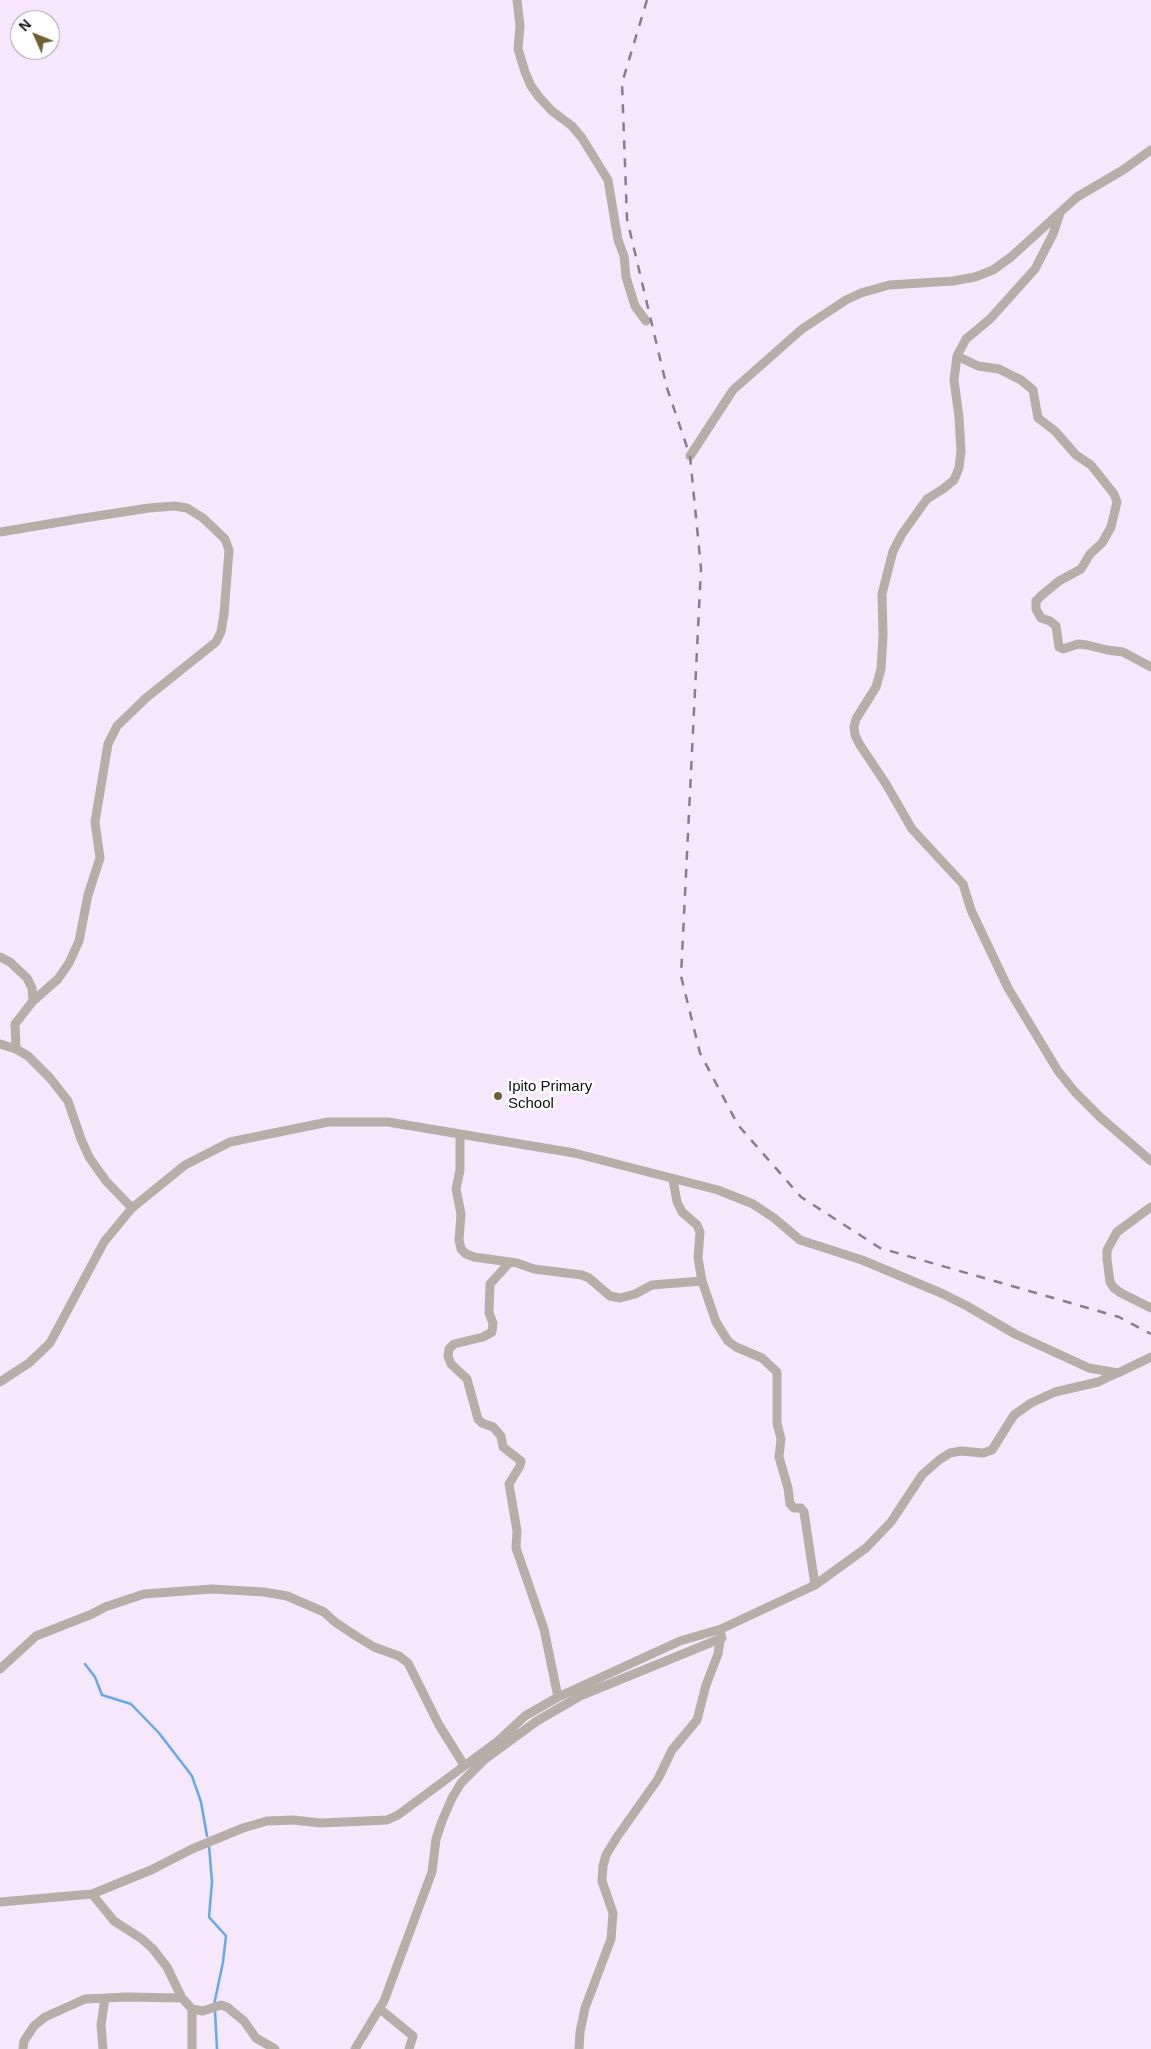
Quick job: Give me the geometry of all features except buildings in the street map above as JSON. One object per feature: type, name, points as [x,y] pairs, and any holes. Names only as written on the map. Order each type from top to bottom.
[{"type":"street","points":[[517,0],[520,26],[518,49],[525,72],[538,97],[552,111],[572,126],[582,138],[608,180],[618,240],[624,256],[626,277],[635,306],[646,321]]},
{"type":"street","points":[[690,456],[733,390],[802,329],[824,314],[862,292],[889,285],[953,281],[975,277],[993,270],[1011,257],[1077,197],[1123,170],[1151,150]]},
{"type":"street","points":[[1060,212],[1053,234],[1035,269],[990,319],[966,339],[957,356],[954,380],[959,417],[960,468],[954,480],[926,499],[902,534],[893,551],[882,594],[883,636],[881,670],[876,687],[856,719],[854,726],[855,735],[912,830],[963,884],[971,910],[1008,988],[1058,1071],[1075,1092],[1100,1117],[1151,1161]]},
{"type":"street","points":[[957,356],[978,366],[999,369],[1021,380],[1032,390],[1038,418],[1055,431],[1076,455],[1091,464],[1114,494],[1116,502],[1112,527],[1102,543],[1090,554],[1081,569],[1059,582],[1036,601],[1036,609],[1041,618],[1050,621],[1056,626],[1059,647],[1063,649],[1078,644],[1123,652],[1151,667]]},
{"type":"street","points":[[0,532],[149,508],[174,506],[186,508],[203,518],[225,539],[229,550],[224,614],[221,632],[216,642],[146,698],[116,726],[108,744],[95,822],[100,858],[88,895],[79,941],[69,963],[58,979],[33,1001],[16,1024],[16,1049]]},
{"type":"street","points":[[0,957],[10,962],[27,978],[32,988],[33,1001]]},
{"type":"street","points":[[0,1044],[16,1049],[28,1056],[68,1101],[89,1157],[106,1181],[132,1208]]},
{"type":"street","points":[[0,1382],[29,1362],[50,1343],[104,1242],[132,1208],[185,1164],[230,1142],[328,1122],[388,1122],[574,1153],[673,1180],[718,1190],[753,1204],[774,1218],[800,1240],[862,1260],[941,1293],[1015,1334],[1089,1368],[1118,1372]]},
{"type":"street","points":[[460,1135],[460,1170],[456,1189],[461,1214],[459,1227],[461,1248],[466,1254],[534,1269],[582,1275],[589,1278],[610,1296],[620,1298],[635,1294],[652,1285],[702,1281]]},
{"type":"street","points":[[673,1180],[676,1202],[682,1212],[697,1225],[700,1232],[698,1258],[702,1281],[716,1322],[728,1341],[736,1347],[762,1358],[777,1372],[777,1423],[781,1439],[779,1457],[788,1488],[790,1504],[794,1508],[803,1509],[807,1521],[815,1585]]},
{"type":"street","points":[[1151,1207],[1117,1232],[1109,1245],[1106,1258],[1110,1282],[1114,1288],[1151,1308]]},
{"type":"street","points":[[509,1262],[490,1284],[488,1313],[493,1323],[492,1332],[483,1337],[454,1344],[449,1349],[448,1356],[451,1364],[468,1379],[478,1419],[482,1423],[493,1427],[501,1436],[503,1447],[521,1460],[520,1466],[509,1484],[517,1531],[516,1548],[544,1629],[558,1697]]},
{"type":"street","points":[[355,2049],[380,2009],[432,1872],[436,1839],[452,1798],[461,1783],[485,1759],[537,1721],[580,1696],[721,1633],[815,1585],[866,1548],[891,1522],[922,1475],[939,1460],[950,1453],[961,1451],[983,1453],[992,1450],[1014,1415],[1032,1402],[1055,1392],[1098,1382],[1151,1358]]},
{"type":"street","points":[[0,1669],[36,1636],[105,1607],[144,1594],[212,1589],[264,1592],[286,1596],[324,1612],[356,1636],[382,1651],[399,1656],[408,1662],[439,1725],[464,1765]]},
{"type":"street","points":[[0,1902],[92,1894],[151,1870],[192,1849],[242,1828],[266,1821],[293,1820],[321,1823],[387,1820],[398,1815],[498,1740],[525,1716],[558,1697],[680,1641],[721,1633]]},
{"type":"street","points":[[579,2049],[585,2008],[611,1939],[612,1913],[602,1881],[606,1855],[617,1836],[658,1779],[672,1750],[697,1720],[721,1633]]},
{"type":"street","points":[[92,1894],[114,1921],[142,1939],[153,1949],[167,1966],[182,1998],[192,2008],[202,2011],[221,2005],[227,2007],[244,2021],[256,2038],[275,2049]]},
{"type":"street","points":[[23,2049],[24,2042],[34,2026],[45,2017],[85,1999],[126,1996],[182,1998]]},
{"type":"street","points":[[103,2049],[101,2025],[105,1998]]},
{"type":"street","points":[[192,2008],[192,2049]]},
{"type":"street","points":[[380,2009],[413,2036],[409,2049]]},
{"type":"waterway","points":[[85,1664],[95,1677],[102,1695],[131,1704],[159,1733],[192,1776],[201,1802],[207,1836]]},
{"type":"waterway","points":[[209,1846],[212,1882],[209,1917],[226,1936],[214,2005]]},
{"type":"waterway","points":[[215,2011],[217,2049]]},
{"type":"railway","points":[[647,0],[622,83],[627,219],[667,388],[690,456],[701,568],[681,976],[700,1053],[738,1125],[801,1197],[880,1248],[1119,1317],[1151,1334]]},
{"type":"place","name":"Ipito Primary School","points":[[498,1096]]}]
